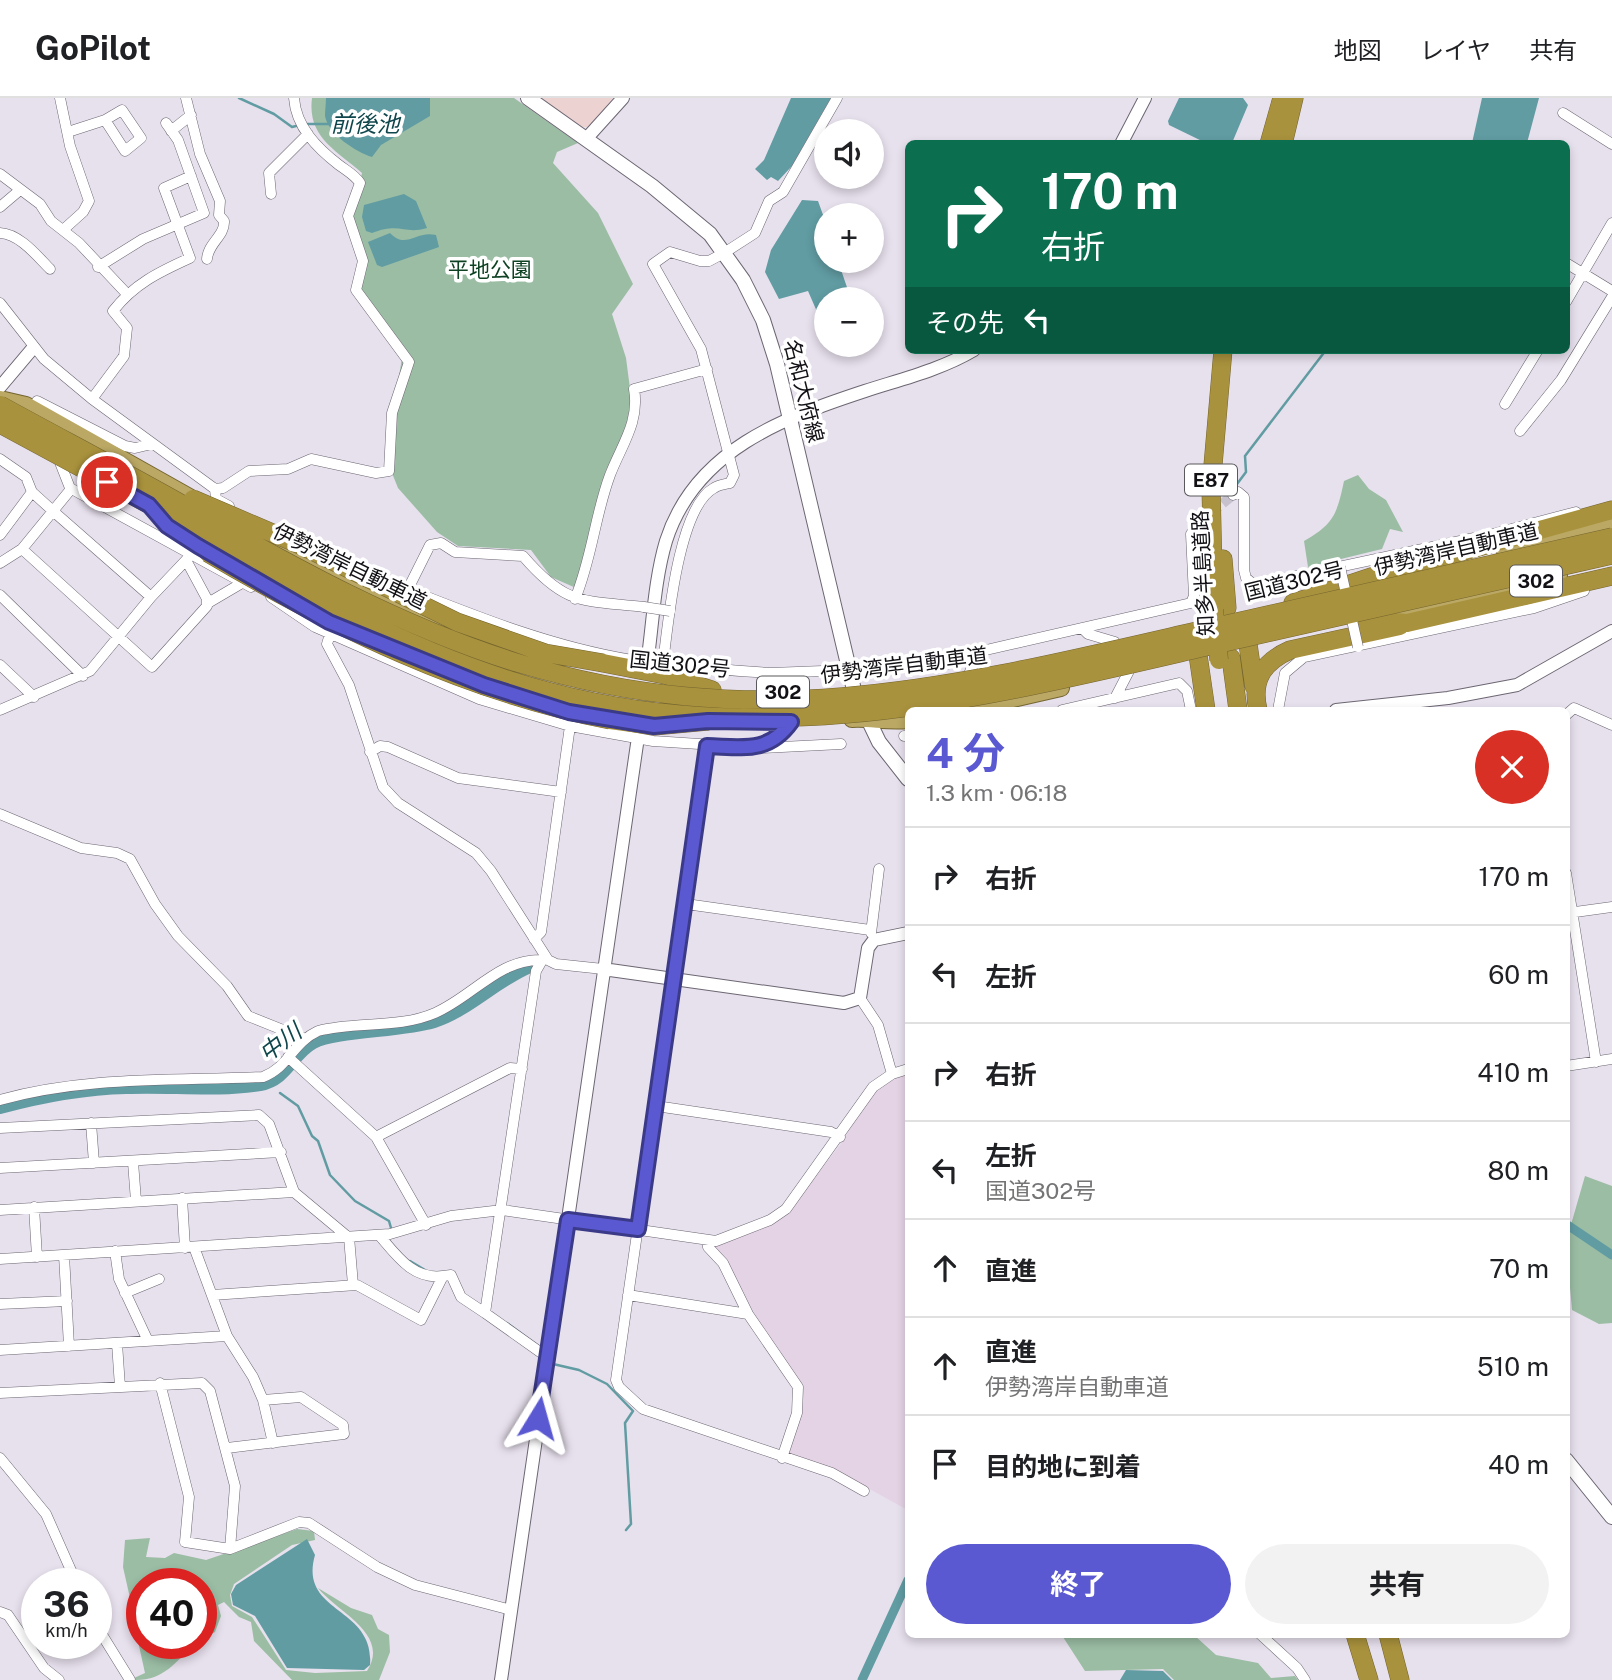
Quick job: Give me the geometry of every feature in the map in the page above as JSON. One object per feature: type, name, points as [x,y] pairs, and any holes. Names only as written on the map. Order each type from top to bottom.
[{"type":"highway","points":[[1270,140],[1282,98]]},
{"type":"highway","points":[[1284,140],[1294,98]]},
{"type":"highway","name":"知多半島道路","points":[[1223,354],[1211,488],[1225,659],[1226,707]]},
{"type":"highway","name":"知多半島道路","points":[[1220,609],[1223,487],[1235,354]]},
{"type":"highway","name":"国道302号","points":[[0,399],[26,405],[130,466],[338,578],[483,641],[542,662],[599,675],[712,690],[854,690],[969,674],[1196,626],[1612,524]]},
{"type":"highway","name":"伊勢湾岸自動車道","points":[[0,405],[259,548],[433,632],[559,675],[607,686],[698,698],[799,701],[953,685],[1612,537]]},
{"type":"highway","name":"伊勢湾岸自動車道","points":[[0,426],[320,599],[472,667],[556,693],[697,717],[801,719],[905,707]]},
{"type":"highway","name":"302","points":[[0,426],[250,566],[425,650],[507,681],[550,693],[708,721],[868,719],[905,730]]},
{"type":"highway","points":[[122,470],[298,544],[457,622],[545,653],[666,675],[712,690]]},
{"type":"highway","points":[[149,505],[167,526],[187,540],[329,622],[484,685],[569,712],[610,720],[654,726],[708,721]]},
{"type":"highway","points":[[1293,603],[1442,557],[1612,510]]},
{"type":"highway","points":[[1365,593],[1612,524]]},
{"type":"highway","name":"伊勢湾岸自動車道","points":[[907,707],[960,701],[1612,555]]},
{"type":"highway","points":[[1448,592],[1612,563]]},
{"type":"highway","name":"302","points":[[984,707],[1198,655],[1460,601],[1612,563]]},
{"type":"highway","points":[[1257,704],[1263,668],[1276,656],[1290,650],[1384,632],[1406,623],[1612,576]]},
{"type":"highway","points":[[1245,614],[1257,704]]},
{"type":"highway","points":[[1365,620],[1406,623]]},
{"type":"highway","points":[[1196,626],[1206,707]]},
{"type":"highway","name":"知多半島道路","points":[[1225,659],[1237,707]]},
{"type":"highway","points":[[1356,1638],[1369,1680]]},
{"type":"highway","points":[[1389,1638],[1400,1680]]},
{"type":"main road","name":"名和大府線","points":[[528,98],[685,211],[724,253],[743,281],[763,320],[777,364],[854,690],[886,752],[905,775]]},
{"type":"main road","points":[[1570,1465],[1612,1517]]},
{"type":"street","points":[[60,98],[89,201],[83,212],[63,230]]},
{"type":"street","points":[[186,98],[200,154],[220,201],[219,215],[224,222],[222,232],[208,249],[206,259]]},
{"type":"street","points":[[2,311],[33,348],[92,400],[215,489],[223,488],[249,471],[288,469],[311,459],[376,473],[389,471],[392,413],[409,362],[356,290],[363,261],[348,216],[360,183],[303,128],[294,98]]},
{"type":"street","points":[[586,139],[623,98]]},
{"type":"street","points":[[663,663],[680,554],[690,523],[711,490],[733,478],[729,452],[701,349],[653,264],[670,252],[699,261],[709,261],[758,230],[769,201],[783,192],[837,98]]},
{"type":"street","points":[[1123,140],[1145,98]]},
{"type":"street","points":[[1563,113],[1612,144]]},
{"type":"street","points":[[98,267],[144,239],[204,213],[178,140],[168,127],[191,115]]},
{"type":"street","points":[[68,132],[105,120]]},
{"type":"street","points":[[271,194],[269,173],[303,128]]},
{"type":"street","points":[[0,174],[40,204],[51,221],[79,243],[98,267],[127,294]]},
{"type":"street","points":[[92,400],[124,356],[127,328],[113,311],[127,294],[150,276],[190,258],[164,188],[191,176]]},
{"type":"street","points":[[0,207],[20,190]]},
{"type":"street","points":[[1570,295],[1612,223]]},
{"type":"street","points":[[0,233],[10,235],[28,248],[50,270]]},
{"type":"street","points":[[1570,265],[1612,291]]},
{"type":"street","points":[[1520,431],[1561,380],[1612,298]]},
{"type":"street","points":[[0,387],[33,348]]},
{"type":"street","points":[[648,657],[667,540],[691,491],[729,452],[789,417],[925,372],[965,354]]},
{"type":"street","points":[[1505,404],[1536,354]]},
{"type":"street","points":[[575,599],[588,568],[610,475],[625,448],[631,427],[637,404],[634,389],[707,369]]},
{"type":"street","points":[[37,401],[125,446],[135,448],[152,444]]},
{"type":"street","points":[[0,459],[26,477],[32,492],[151,597]]},
{"type":"street","points":[[59,460],[66,484],[71,489],[188,558],[242,583],[330,634],[479,699],[570,726],[707,746],[761,748],[841,744]]},
{"type":"street","points":[[0,563],[22,549],[71,489]]},
{"type":"street","points":[[215,489],[216,499],[261,526],[271,527],[408,589],[527,634],[632,660],[771,673],[822,671]]},
{"type":"street","points":[[0,535],[32,492]]},
{"type":"street","points":[[1233,495],[1238,492],[1244,497],[1244,569],[1246,578],[1254,585],[1493,534],[1585,510]]},
{"type":"street","points":[[886,667],[940,666],[977,656],[986,650],[1191,603],[1194,596],[1191,534],[1200,523]]},
{"type":"street","points":[[408,589],[430,545],[441,543],[455,552],[523,556],[545,582],[575,599],[670,611]]},
{"type":"street","points":[[22,549],[152,667],[208,603],[242,583]]},
{"type":"street","points":[[0,710],[83,676],[188,558]]},
{"type":"street","points":[[188,558],[208,603]]},
{"type":"street","points":[[1340,567],[1358,648]]},
{"type":"street","points":[[1278,707],[1281,682],[1293,664],[1314,654],[1358,648],[1534,608],[1612,584]]},
{"type":"street","points":[[0,595],[83,676]]},
{"type":"street","points":[[1082,628],[1088,634],[1115,642]]},
{"type":"street","points":[[1393,707],[1449,704],[1517,685],[1612,631]]},
{"type":"street","points":[[330,634],[327,644],[349,685],[383,787],[398,803],[476,853],[491,871],[534,939],[542,958],[536,971],[485,1313]]},
{"type":"street","points":[[969,674],[977,656]]},
{"type":"street","points":[[0,665],[34,697]]},
{"type":"street","points":[[1115,698],[1129,671]]},
{"type":"street","points":[[771,673],[788,692]]},
{"type":"street","points":[[1075,707],[1179,683],[1187,691],[1190,707]]},
{"type":"street","points":[[1570,712],[1574,708],[1612,725]]},
{"type":"street","points":[[761,748],[785,731],[791,722]]},
{"type":"street","points":[[534,939],[541,932],[570,726]]},
{"type":"street","points":[[501,1680],[636,744]]},
{"type":"street","points":[[370,751],[380,746],[388,747],[458,778],[561,792]]},
{"type":"street","points":[[707,746],[616,1380],[619,1387],[643,1409],[832,1473],[864,1491]]},
{"type":"street","points":[[0,814],[81,848],[117,853],[130,859],[155,904],[178,936],[228,986],[248,1016],[303,1038],[327,1029],[378,1025],[426,1016],[453,1003],[506,968],[528,959],[542,958],[556,964],[844,1003],[860,998]]},
{"type":"street","points":[[879,869],[872,935],[860,998],[878,1025],[892,1074]]},
{"type":"street","points":[[686,904],[872,935],[905,933]]},
{"type":"street","points":[[1570,913],[1612,906]]},
{"type":"street","points":[[1570,919],[1596,1062]]},
{"type":"street","points":[[0,1100],[37,1089],[119,1080],[263,1077],[293,1061],[303,1038]]},
{"type":"street","points":[[1570,1065],[1612,1059]]},
{"type":"street","points":[[293,1061],[376,1137],[426,1225]]},
{"type":"street","points":[[376,1137],[510,1068],[522,1069]]},
{"type":"street","points":[[0,1259],[379,1235],[426,1225],[451,1216],[502,1210],[716,1241],[777,1216],[798,1195],[840,1138],[864,1098],[892,1074],[905,1070]]},
{"type":"street","points":[[656,1106],[831,1132],[840,1138]]},
{"type":"street","points":[[0,1128],[252,1113],[269,1124],[294,1192],[349,1237],[353,1285]]},
{"type":"street","points":[[91,1123],[94,1163]]},
{"type":"street","points":[[0,1168],[281,1152]]},
{"type":"street","points":[[133,1162],[136,1201]]},
{"type":"street","points":[[0,1210],[294,1192]]},
{"type":"street","points":[[182,1198],[190,1247],[227,1336],[253,1377],[263,1399],[273,1443]]},
{"type":"street","points":[[34,1208],[37,1257]]},
{"type":"street","points":[[379,1235],[402,1263],[428,1278],[451,1275],[461,1297],[547,1357]]},
{"type":"street","points":[[707,1240],[708,1247],[723,1262],[748,1314],[798,1387],[797,1413],[782,1458]]},
{"type":"street","points":[[115,1251],[118,1279],[148,1341]]},
{"type":"street","points":[[64,1255],[69,1346]]},
{"type":"street","points":[[212,1295],[353,1285],[421,1320],[443,1276]]},
{"type":"street","points":[[125,1293],[159,1279]]},
{"type":"street","points":[[628,1295],[748,1314]]},
{"type":"street","points":[[0,1304],[67,1301]]},
{"type":"street","points":[[0,1350],[227,1336]]},
{"type":"street","points":[[117,1343],[120,1387]]},
{"type":"street","points":[[0,1393],[160,1383],[198,1382],[205,1385],[210,1391],[226,1448],[236,1496],[230,1549]]},
{"type":"street","points":[[160,1383],[189,1497],[185,1542],[230,1549],[299,1522],[309,1523],[377,1567],[415,1585],[511,1610]]},
{"type":"street","points":[[226,1448],[344,1434],[343,1424],[301,1397],[263,1399]]},
{"type":"street","points":[[0,1458],[46,1514],[70,1568]]},
{"type":"street","points":[[0,1612],[8,1615],[44,1668],[59,1680]]},
{"type":"street","points":[[1264,1638],[1297,1668],[1305,1680]]},
{"type":"street","points":[[112,1651],[130,1680]]},
{"type":"shaded area","points":[[537,98],[613,98],[590,127],[579,127]]},
{"type":"shaded area","points":[[905,1073],[905,1508],[837,1471],[789,1455],[788,1450],[801,1413],[801,1383],[771,1344],[726,1261],[715,1250],[715,1244],[790,1210],[840,1145],[872,1093]]},
{"type":"green space","name":"平地公園","points":[[312,98],[514,98],[578,143],[557,152],[553,163],[598,213],[633,284],[612,314],[626,358],[632,404],[619,449],[606,470],[596,522],[576,588],[551,577],[531,550],[458,546],[437,532],[398,488],[390,468],[390,431],[403,352],[366,305],[359,286],[361,261],[350,220],[362,173],[325,142],[319,133],[314,123]]},
{"type":"green space","points":[[1358,475],[1369,489],[1386,500],[1403,532],[1390,529],[1382,549],[1308,567],[1304,541],[1322,529],[1333,517],[1344,481]]},
{"type":"green space","points":[[1585,1176],[1612,1186],[1612,1323],[1599,1324],[1572,1310],[1570,1228]]},
{"type":"green space","points":[[297,1529],[314,1531],[315,1540],[292,1545],[234,1584],[230,1595],[232,1606],[252,1617],[286,1670],[315,1673],[367,1671],[373,1658],[367,1635],[318,1588],[351,1608],[372,1615],[378,1629],[389,1635],[390,1652],[379,1680],[292,1680],[254,1641],[251,1622],[239,1617],[224,1602],[218,1605],[221,1616],[217,1627],[217,1568],[126,1568],[126,1580],[123,1567],[125,1540],[150,1538],[146,1557],[165,1558],[174,1553],[206,1560]]},
{"type":"green space","points":[[1064,1638],[1197,1638],[1216,1655],[1258,1663],[1271,1678],[1295,1676],[1298,1680],[1174,1680],[1163,1669],[1085,1671]]},
{"type":"green space","points":[[142,1659],[179,1659],[154,1677],[134,1678],[145,1673]]},
{"type":"water","name":"前後池","points":[[326,98],[430,98],[430,116],[381,145],[372,157],[351,147],[331,129],[325,116]]},
{"type":"water","points":[[791,98],[831,98],[819,119],[814,119],[814,128],[792,166],[778,181],[771,177],[767,180],[755,169],[764,160]]},
{"type":"water","points":[[1179,98],[1243,98],[1248,105],[1233,140],[1200,140],[1169,125],[1168,121]]},
{"type":"water","points":[[1482,98],[1539,98],[1528,140],[1473,140]]},
{"type":"water","points":[[404,194],[416,201],[427,228],[396,228],[372,233],[366,231],[362,217],[364,205]]},
{"type":"water","points":[[802,200],[818,201],[819,203],[814,203],[814,273],[842,273],[847,287],[814,287],[814,305],[808,291],[779,299],[765,272],[771,250]]},
{"type":"water","points":[[390,233],[401,240],[436,235],[439,247],[382,267],[377,265],[368,242]]},
{"type":"water","points":[[307,1539],[315,1555],[313,1574],[317,1589],[361,1631],[368,1646],[370,1665],[364,1670],[287,1668],[255,1616],[233,1605],[231,1594],[236,1585]]},
{"type":"water","points":[[1126,1670],[1163,1671],[1172,1680],[1120,1680]]},
{"type":"waterway","points":[[239,98],[274,114],[292,127],[300,125]]},
{"type":"waterway","points":[[306,124],[330,124]]},
{"type":"waterway","points":[[1237,484],[1246,472],[1245,456],[1323,354]]},
{"type":"waterway","name":"中川","points":[[0,1107],[94,1089],[260,1084],[277,1077],[313,1042],[337,1035],[434,1021],[459,1010],[505,979],[530,966]]},
{"type":"waterway","points":[[280,1093],[298,1106],[312,1136],[318,1141],[330,1175],[355,1201],[389,1221],[391,1228]]},
{"type":"waterway","points":[[1570,1227],[1612,1255]]},
{"type":"waterway","points":[[410,1261],[425,1270]]},
{"type":"waterway","points":[[507,1323],[538,1346]]},
{"type":"waterway","points":[[553,1364],[579,1370],[607,1384],[633,1411],[625,1423],[631,1524],[626,1530]]},
{"type":"waterway","points":[[862,1680],[905,1587]]},
{"type":"tunnel","points":[[1211,513],[1233,495]]},
{"type":"route","points":[[107,482],[149,505],[167,526],[273,592],[329,622],[413,659],[484,685],[569,712],[654,726],[681,726],[708,721],[791,722],[785,731],[761,748],[707,746],[638,1229],[568,1220],[538,1418]]}]
